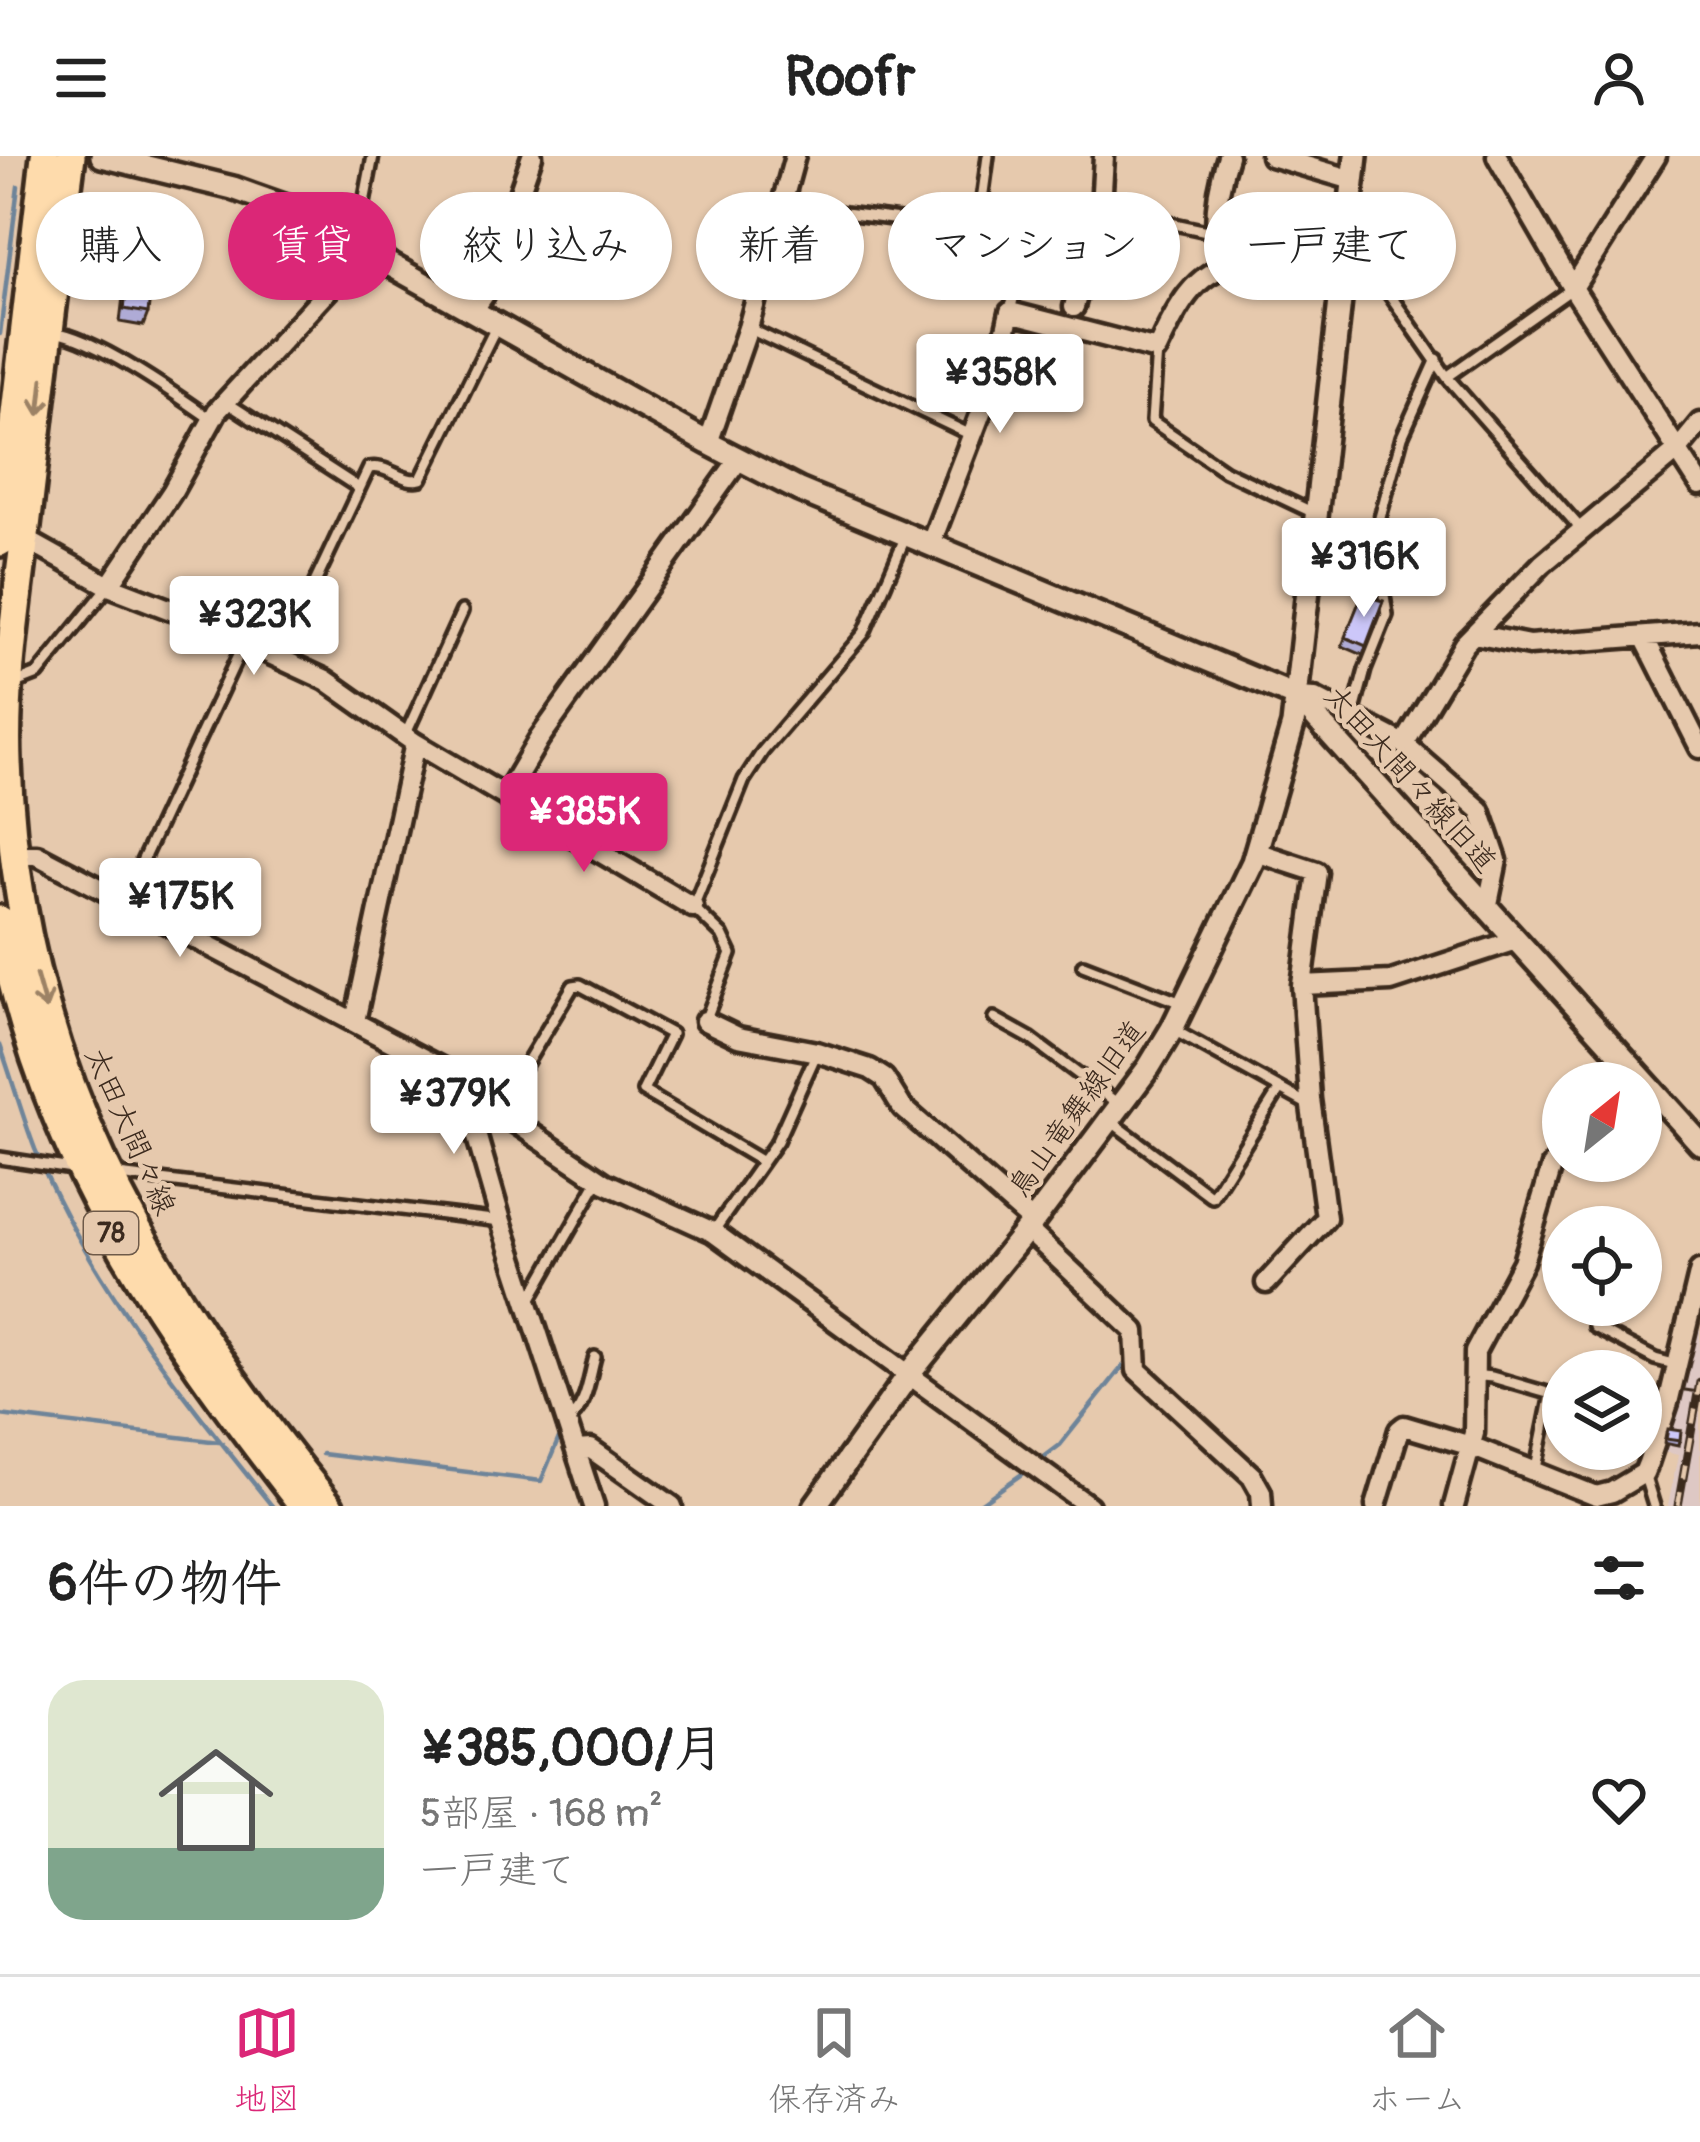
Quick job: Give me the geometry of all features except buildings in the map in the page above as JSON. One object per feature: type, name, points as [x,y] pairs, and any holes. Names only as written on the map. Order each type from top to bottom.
[{"type":"main road","name":"太田大間々線","points":[[45,156],[12,541],[6,757],[13,855],[36,974],[69,1089],[155,1267],[329,1506]]},
{"type":"main road","name":"太田大間々線","points":[[12,541],[48,332],[71,156]]},
{"type":"main road","name":"太田大間々線","points":[[0,920],[11,983],[51,1110],[78,1170],[182,1348],[303,1506]]},
{"type":"street","points":[[102,156],[244,192]]},
{"type":"street","points":[[473,311],[484,295],[532,156]]},
{"type":"street","points":[[786,192],[795,156]]},
{"type":"street","points":[[1101,192],[1104,156]]},
{"type":"street","points":[[1219,192],[1228,156]]},
{"type":"street","points":[[1271,156],[1353,180]]},
{"type":"street","name":"太田大間々線旧道","points":[[1352,192],[1355,156]]},
{"type":"street","points":[[1497,156],[1573,288],[1700,485]]},
{"type":"street","points":[[1573,288],[1656,156]]},
{"type":"street","points":[[396,268],[739,460],[837,508],[907,532],[1297,697],[1316,698],[1404,744],[1480,810],[1497,860],[1487,909]]},
{"type":"street","points":[[931,543],[994,376],[1010,311],[1157,350],[1179,304],[1204,285]]},
{"type":"street","points":[[109,586],[172,492],[211,419],[315,300]]},
{"type":"street","points":[[708,443],[756,300]]},
{"type":"street","points":[[1074,307],[1076,300]]},
{"type":"street","name":"太田大間々線旧道","points":[[1340,300],[1297,697],[1516,940],[1615,1062]]},
{"type":"street","points":[[1404,744],[1474,634],[1581,529],[1677,452],[1700,424]]},
{"type":"street","points":[[506,794],[539,739],[739,460]]},
{"type":"street","points":[[12,541],[326,680],[410,739],[692,907]]},
{"type":"street","points":[[1474,634],[1529,644],[1700,632]]},
{"type":"street","points":[[1644,637],[1700,748]]},
{"type":"street","name":"鳥山竜舞線旧道","points":[[815,1506],[910,1373],[1116,1113],[1172,1029],[1256,852],[1297,697]]},
{"type":"street","points":[[355,1021],[410,739]]},
{"type":"street","points":[[1256,852],[1317,872],[1300,979],[1326,1218],[1266,1283]]},
{"type":"street","points":[[13,855],[37,855],[460,1078],[599,1179],[712,1232],[1089,1506]]},
{"type":"street","points":[[1303,985],[1390,981],[1516,940]]},
{"type":"street","points":[[705,1022],[738,1036],[817,1052],[884,1078],[902,1107],[1135,1331],[1138,1370],[1252,1476],[1262,1506]]},
{"type":"street","points":[[460,1078],[500,1221],[594,1506]]},
{"type":"street","name":"太田大間々線旧道","points":[[1662,1109],[1700,1143]]},
{"type":"street","points":[[1454,1506],[1471,1446],[1474,1352],[1511,1289],[1547,1182]]},
{"type":"street","points":[[1376,1506],[1399,1430],[1409,1426],[1596,1496],[1644,1473],[1678,1365],[1700,1270]]},
{"type":"street","points":[[577,1450],[591,1449],[672,1506]]},
{"type":"lane","points":[[367,192],[373,156]]},
{"type":"lane","points":[[983,192],[988,156]]},
{"type":"lane","points":[[1447,377],[1573,288]]},
{"type":"lane","points":[[1010,311],[1013,300]]},
{"type":"lane","points":[[1395,300],[1447,377],[1581,529]]},
{"type":"lane","points":[[1069,328],[1074,307]]},
{"type":"lane","points":[[279,659],[369,468],[379,466],[414,481],[422,478],[497,325]]},
{"type":"lane","points":[[748,328],[971,435]]},
{"type":"lane","points":[[48,332],[68,334],[211,419]]},
{"type":"lane","points":[[1157,350],[1152,421],[1225,471],[1316,514]]},
{"type":"lane","points":[[1352,719],[1387,615],[1375,536],[1402,437],[1437,359]]},
{"type":"lane","points":[[226,402],[359,488]]},
{"type":"lane","points":[[705,1022],[731,954],[722,935],[692,907],[744,781],[763,751],[865,633],[907,532]]},
{"type":"lane","points":[[10,684],[38,674],[109,586]]},
{"type":"lane","points":[[410,739],[462,611]]},
{"type":"lane","points":[[124,900],[243,645]]},
{"type":"lane","points":[[1083,965],[1184,1004]]},
{"type":"lane","points":[[499,1108],[573,986],[580,985],[671,1034],[643,1091],[761,1161]]},
{"type":"lane","points":[[994,1018],[1030,1038],[1212,1197],[1280,1089]]},
{"type":"lane","points":[[1172,1029],[1311,1106]]},
{"type":"lane","points":[[712,1232],[777,1141],[817,1052]]},
{"type":"lane","points":[[0,1158],[500,1221]]},
{"type":"lane","points":[[529,1301],[599,1179]]},
{"type":"lane","points":[[1594,1327],[1655,1359],[1678,1365]]},
{"type":"lane","points":[[567,1420],[576,1416],[595,1357]]},
{"type":"lane","points":[[1472,1376],[1551,1394],[1535,1474]]},
{"type":"lane","points":[[1644,1473],[1654,1506]]},
{"type":"path","points":[[1685,1390],[1700,1392]]},
{"type":"shaded area","points":[[1700,1293],[1700,1506],[1668,1506],[1678,1455],[1662,1451],[1662,1429]]},
{"type":"waterway","points":[[0,334],[18,186]]},
{"type":"waterway","points":[[0,1045],[35,1149],[83,1245],[141,1336],[272,1506]]},
{"type":"waterway","points":[[1040,1460],[1060,1445],[1123,1366]]},
{"type":"waterway","points":[[0,1415],[219,1442]]},
{"type":"waterway","points":[[322,1454],[541,1481],[561,1433]]},
{"type":"waterway","points":[[977,1506],[1026,1471]]},
{"type":"railway","points":[[1678,1506],[1700,1382]]}]
